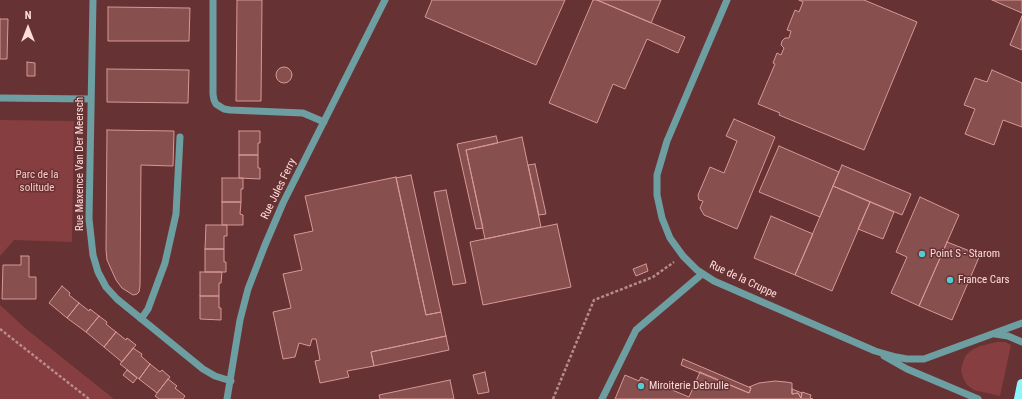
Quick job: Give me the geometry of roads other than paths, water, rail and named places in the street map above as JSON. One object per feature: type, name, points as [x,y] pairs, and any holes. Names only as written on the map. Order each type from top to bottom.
[{"type":"main road","points":[[1019,399],[1022,384]]},
{"type":"street","name":"Rue Maxence Van Der Meersch","points":[[93,0],[89,219],[95,264],[101,280],[111,294],[203,369],[215,376],[230,380]]},
{"type":"street","points":[[213,0],[213,94],[216,104],[224,109],[230,110],[302,113],[324,122]]},
{"type":"street","name":"Rue Jules Ferry","points":[[228,399],[240,320],[253,276],[271,230],[385,0]]},
{"type":"street","name":"Rue de la Cruppe","points":[[727,0],[667,141],[657,176],[657,195],[662,218],[670,238],[682,256],[702,274],[714,281],[875,351],[907,369],[978,399]]},
{"type":"street","points":[[0,98],[91,99]]},
{"type":"street","points":[[141,319],[148,309],[165,263],[176,214],[180,137]]},
{"type":"street","points":[[602,399],[636,330],[702,274]]},
{"type":"street","name":"Rue de la Cruppe","points":[[875,351],[906,359],[924,359],[1022,323]]},
{"type":"street","name":"Rue de la Cruppe","points":[[985,336],[1002,334],[1016,338],[1022,342]]},
{"type":"place","name":"Point S - Starom","points":[[922,254]]},
{"type":"place","name":"France Cars","points":[[950,280]]},
{"type":"place","name":"Miroiterie Debrulle","points":[[641,386]]},
{"type":"park label","name":"Parc de la solitude","points":[[37,181]]}]
